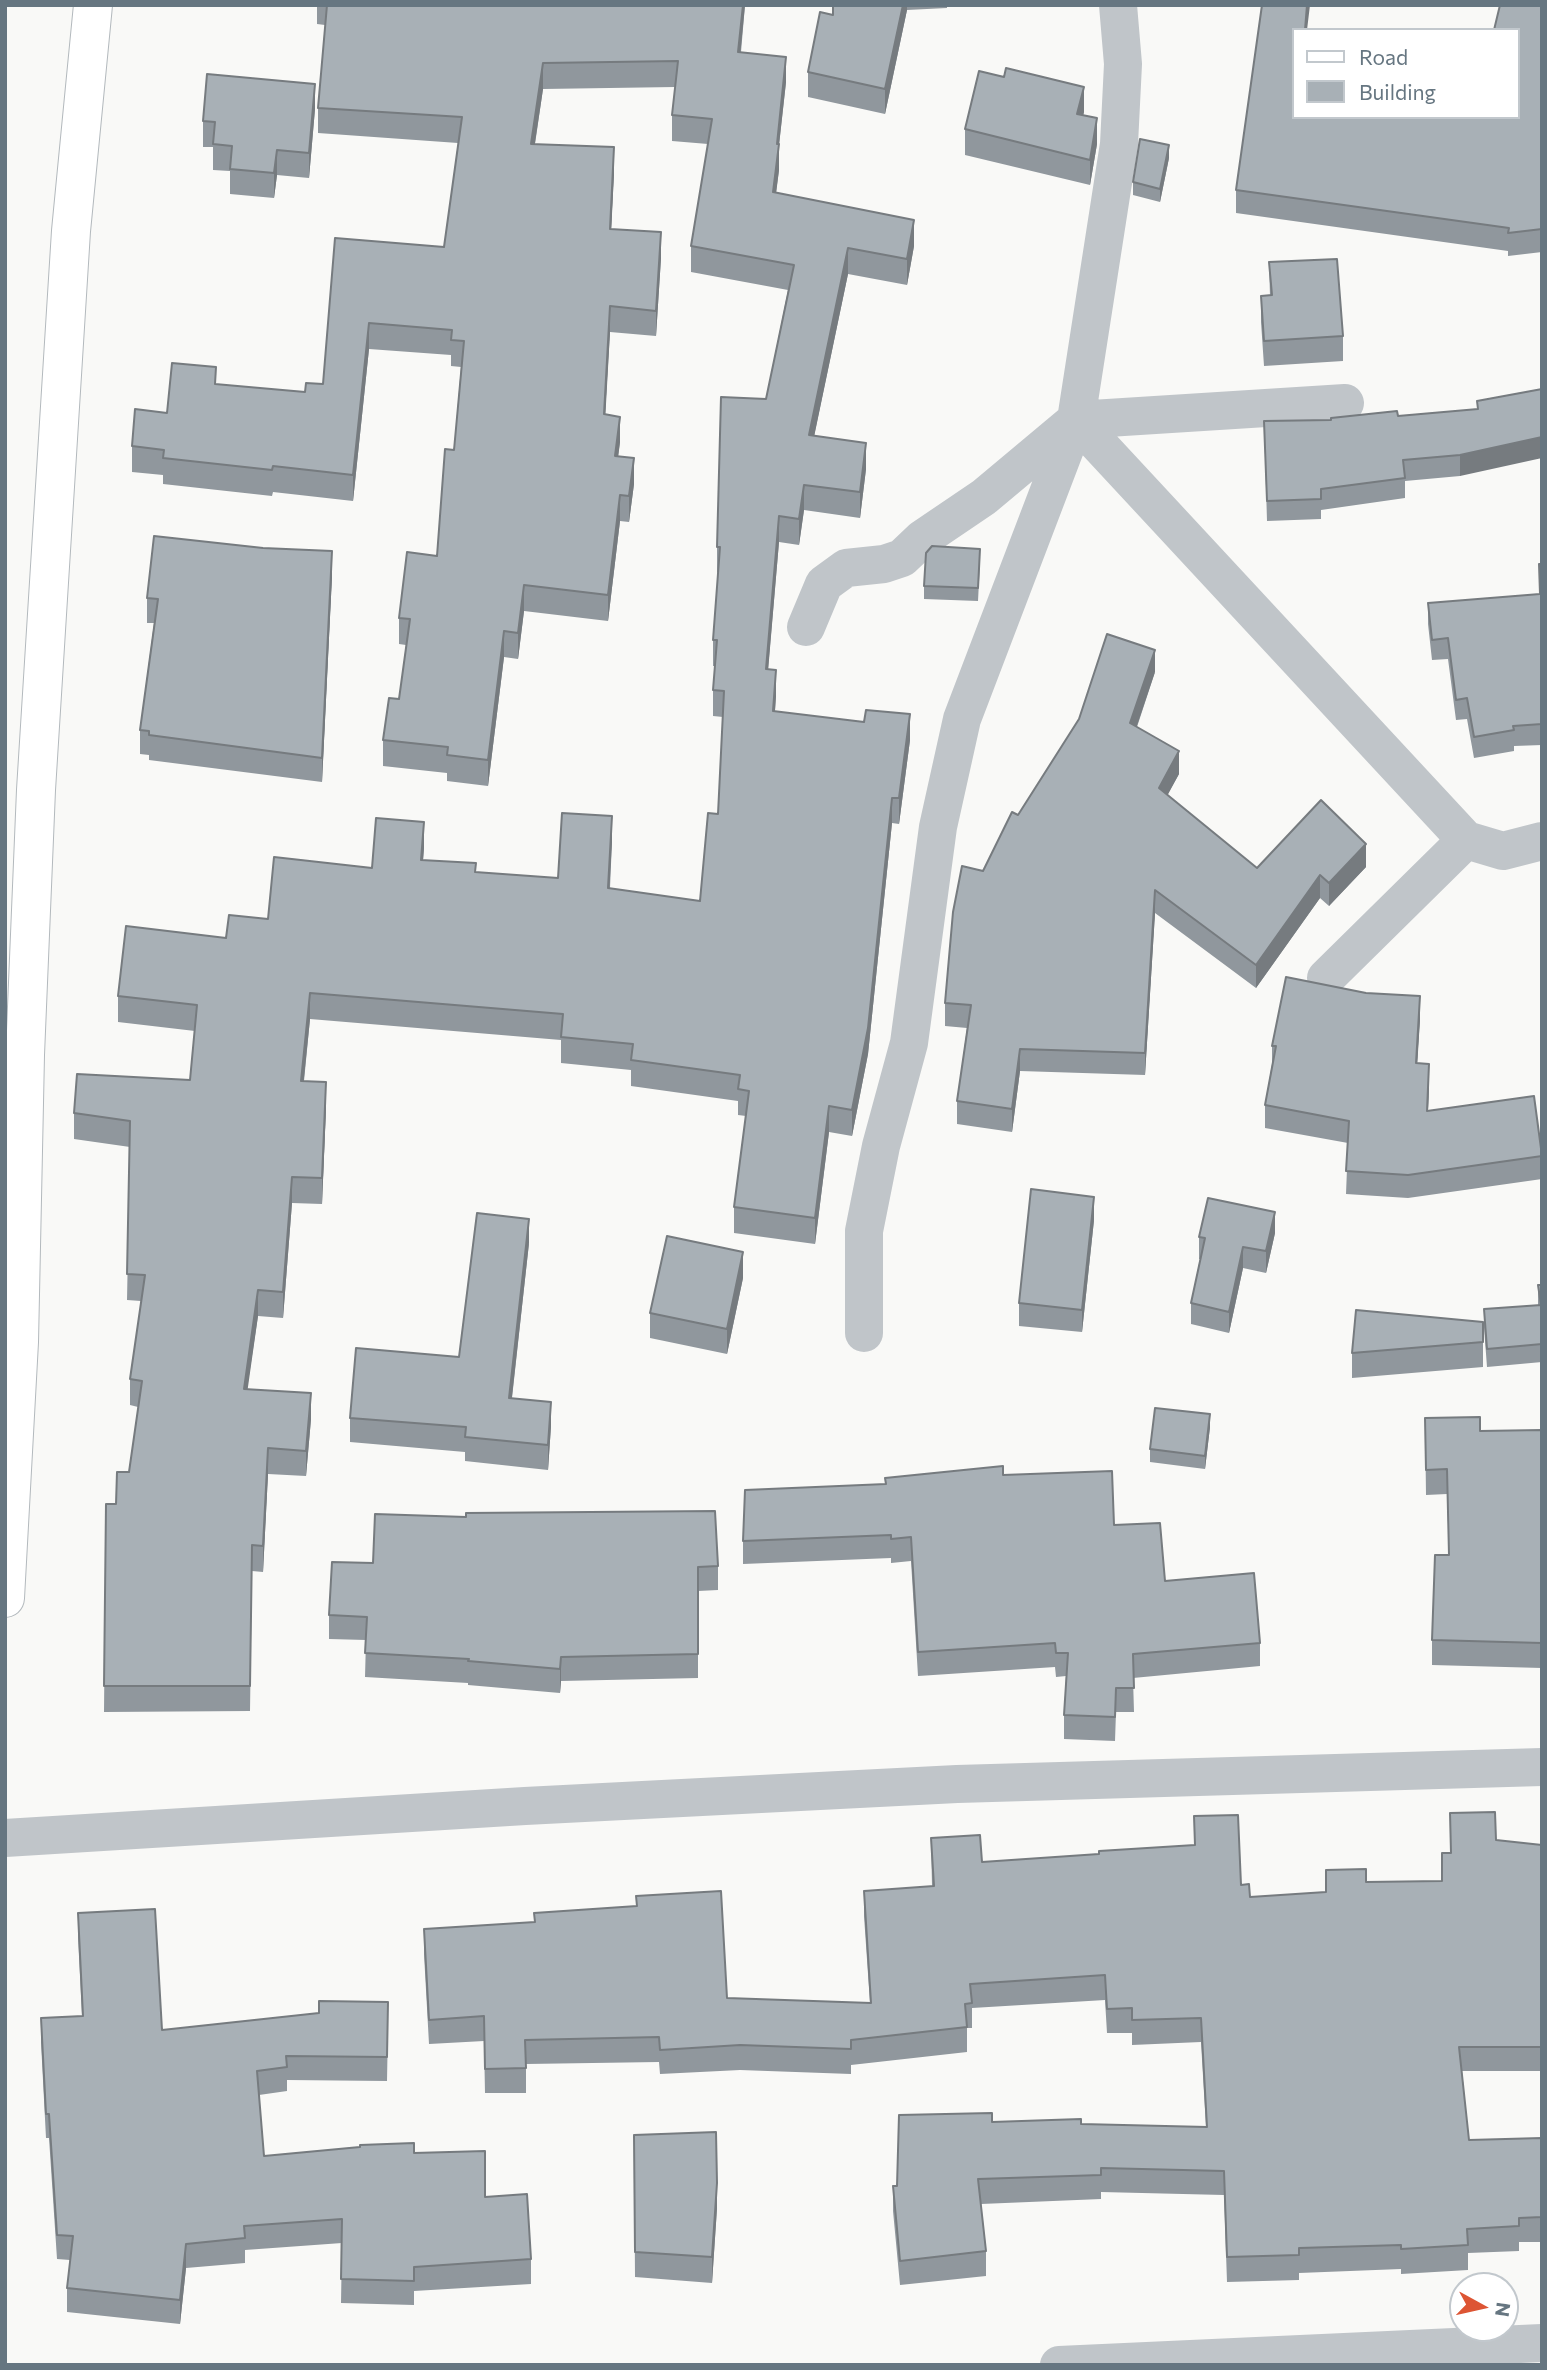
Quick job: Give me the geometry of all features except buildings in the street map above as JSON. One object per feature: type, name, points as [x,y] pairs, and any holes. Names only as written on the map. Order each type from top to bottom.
[{"type":"street","points":[[5,1598],[19,1342],[25,1055],[36,790],[71,231],[93,5]]},
{"type":"street","points":[[864,1333],[864,1231],[881,1146],[909,1043],[938,827],[962,719],[1076,420],[1119,144],[1123,64],[1118,5]]},
{"type":"street","points":[[806,628],[824,584],[846,568],[884,564],[902,558],[922,539],[984,497],[1076,420],[1345,403]]},
{"type":"street","points":[[1076,420],[1466,840],[1503,851],[1542,841]]},
{"type":"street","points":[[1326,978],[1466,840]]},
{"type":"street","points":[[5,1838],[511,1807],[957,1784],[1542,1767]]},
{"type":"street","points":[[1059,2365],[1542,2343]]}]
